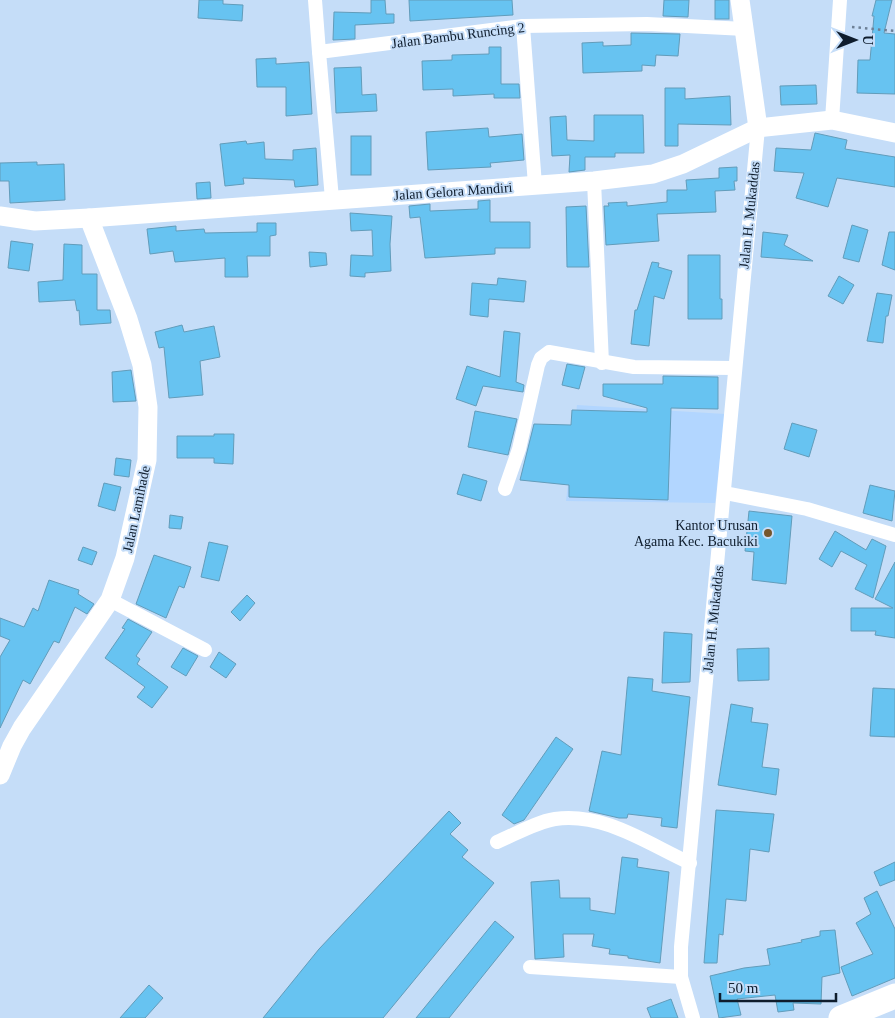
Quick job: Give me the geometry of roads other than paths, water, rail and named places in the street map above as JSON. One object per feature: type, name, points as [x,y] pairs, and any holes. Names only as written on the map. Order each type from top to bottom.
[{"type":"highway","points":[[841,1018],[895,996]]},
{"type":"street","points":[[315,0],[332,199]]},
{"type":"street","points":[[740,0],[758,128]]},
{"type":"street","points":[[832,120],[840,0]]},
{"type":"street","name":"Jalan Bambu Runcing 2","points":[[318,52],[523,26],[648,24],[745,30]]},
{"type":"street","points":[[523,26],[535,185]]},
{"type":"street","name":"Jalan Gelora Mandiri","points":[[0,216],[35,221],[88,218],[594,181],[653,174],[675,166],[758,128],[832,120],[895,133]]},
{"type":"street","name":"Jalan H. Mukaddas","points":[[693,1018],[680,977],[681,947],[758,128]]},
{"type":"street","points":[[594,181],[602,363]]},
{"type":"street","name":"Jalan Lamihade","points":[[0,774],[22,728],[110,600],[125,558],[139,503],[147,460],[148,408],[142,366],[128,319],[88,218]]},
{"type":"street","points":[[505,489],[519,449],[541,358],[549,352],[602,363],[634,367],[734,368]]},
{"type":"street","points":[[725,493],[807,509],[895,535]]},
{"type":"street","points":[[110,600],[205,650]]},
{"type":"street","points":[[498,842],[553,820],[588,820],[635,835],[690,863]]},
{"type":"street","points":[[530,967],[680,977]]},
{"type":"place","name":"Kantor Urusan Agama Kec. Bacukiki","points":[[768,533]]}]
